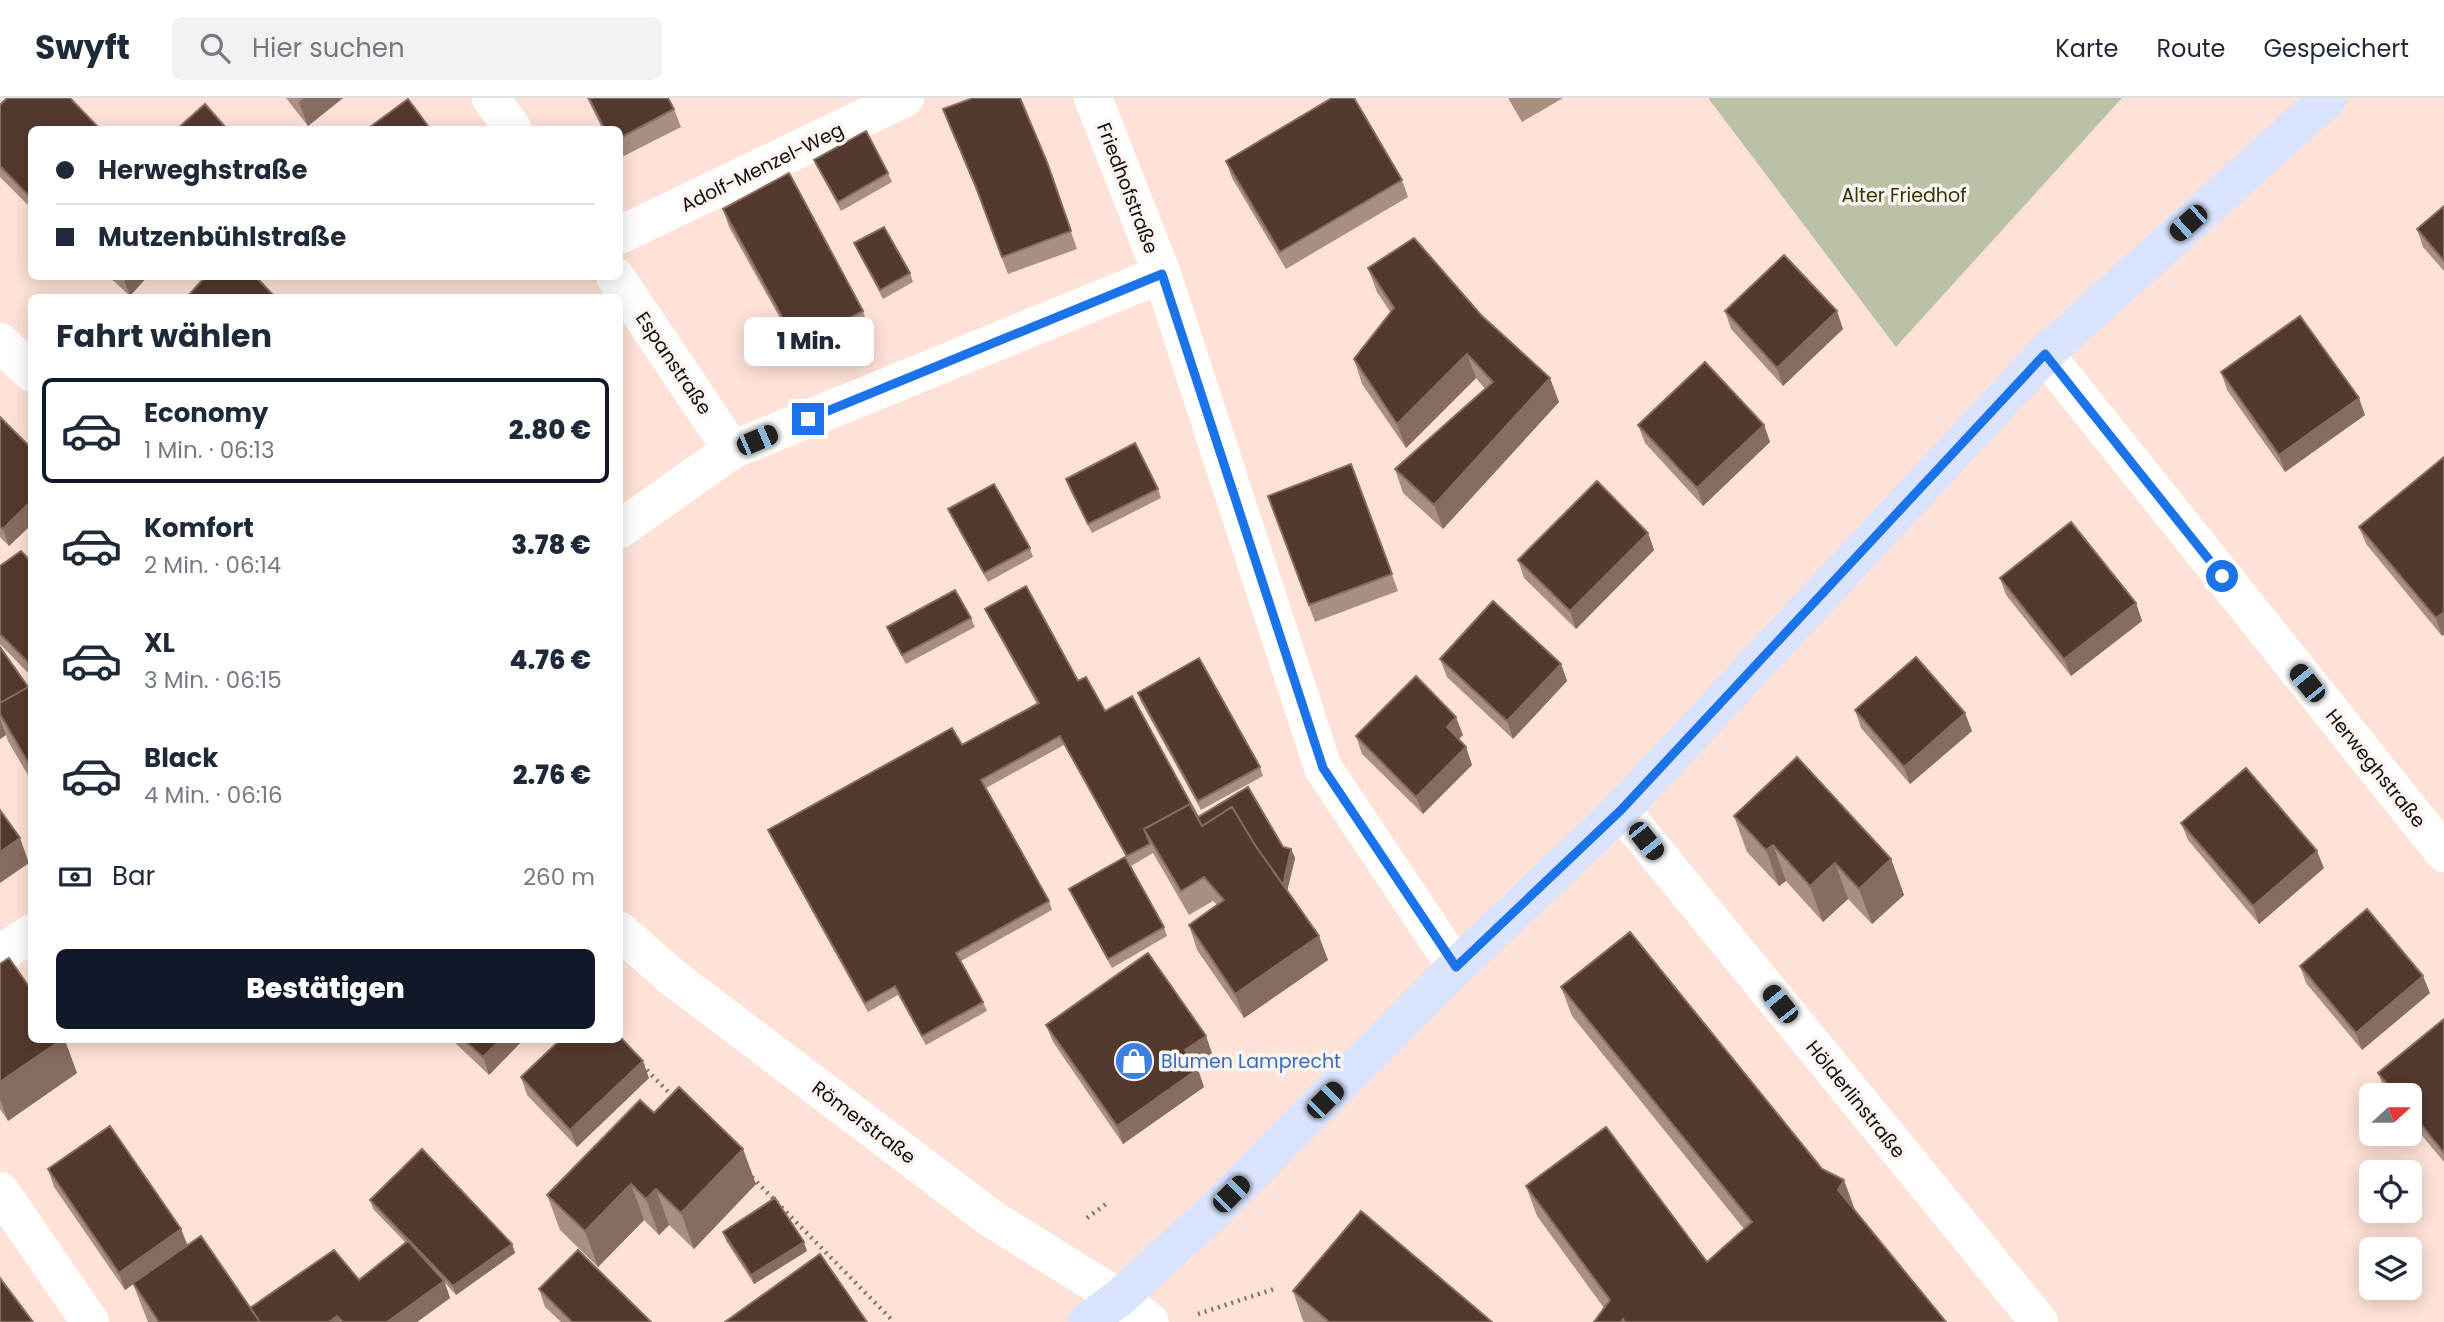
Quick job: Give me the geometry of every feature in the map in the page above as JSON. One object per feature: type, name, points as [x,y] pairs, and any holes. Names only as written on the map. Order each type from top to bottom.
[{"type":"main road","points":[[1087,1322],[1119,1298],[1212,1213],[1456,967],[1621,810],[2045,354],[2328,98]]},
{"type":"street","points":[[491,98],[510,126]]},
{"type":"street","name":"Adolf-Menzel-Weg","points":[[623,234],[905,98]]},
{"type":"street","name":"Friedhofstraße","points":[[1093,98],[1162,274],[1323,768],[1456,967]]},
{"type":"street","points":[[623,527],[732,450],[1162,274]]},
{"type":"street","name":"Espanstraße","points":[[618,280],[732,450]]},
{"type":"street","points":[[0,342],[28,369]]},
{"type":"street","name":"Herweghstraße","points":[[2045,354],[2444,853]]},
{"type":"street","name":"Hölderlinstraße","points":[[1621,810],[2039,1322]]},
{"type":"street","name":"Römerstraße","points":[[623,934],[671,977],[992,1219],[1119,1298],[1168,1320]]},
{"type":"street","points":[[0,954],[28,936]]},
{"type":"street","points":[[0,1191],[90,1322]]},
{"type":"path","points":[[636,1059],[684,1108]]},
{"type":"path","points":[[751,1176],[894,1322]]},
{"type":"path","points":[[1168,1320],[1277,1288]]},
{"type":"green space","name":"Alter Friedhof","points":[[1708,98],[2122,98],[1896,347]]},
{"type":"building","points":[[7,98],[70,98],[97,126],[28,126],[28,195],[0,166],[0,105]]},
{"type":"building","points":[[589,98],[668,98],[674,109],[623,136],[623,126],[603,126]]},
{"type":"building","points":[[973,98],[1020,98],[1047,162],[1071,231],[1002,257],[943,109]]},
{"type":"building","points":[[1332,98],[1354,98],[1402,180],[1280,252],[1226,161]]},
{"type":"building","points":[[408,99],[428,126],[371,126]]},
{"type":"building","points":[[205,104],[224,126],[180,126]]},
{"type":"building","points":[[866,131],[888,173],[838,202],[814,160]]},
{"type":"building","points":[[789,173],[863,311],[798,346],[723,209]]},
{"type":"building","points":[[2444,206],[2444,261],[2417,229]]},
{"type":"building","points":[[884,227],[910,273],[880,290],[854,243]]},
{"type":"building","points":[[1414,238],[1481,315],[1550,378],[1434,505],[1395,469],[1493,382],[1467,354],[1397,424],[1354,359],[1394,308],[1368,268]]},
{"type":"building","points":[[1784,255],[1837,311],[1777,368],[1725,311]]},
{"type":"building","points":[[202,280],[259,280],[272,294],[190,294]]},
{"type":"building","points":[[2300,316],[2359,398],[2279,455],[2221,372]]},
{"type":"building","points":[[1705,362],[1764,425],[1697,488],[1638,425]]},
{"type":"building","points":[[0,417],[28,445],[28,504],[3,529],[0,526]]},
{"type":"building","points":[[1135,443],[1158,489],[1088,524],[1066,479]]},
{"type":"building","points":[[2444,457],[2444,612],[2436,618],[2359,527]]},
{"type":"building","points":[[1351,464],[1392,574],[1309,605],[1268,496]]},
{"type":"building","points":[[1597,481],[1648,533],[1570,611],[1518,560]]},
{"type":"building","points":[[994,484],[1030,548],[984,573],[948,509]]},
{"type":"building","points":[[2071,522],[2136,603],[2064,659],[2000,578]]},
{"type":"building","points":[[21,551],[28,559],[28,662],[0,634],[0,566]]},
{"type":"building","points":[[1026,586],[1078,681],[1086,677],[1105,711],[1132,696],[1198,817],[1248,787],[1283,847],[1291,849],[1283,885],[1232,807],[1202,826],[1190,804],[1144,829],[1150,844],[1127,856],[1060,736],[981,780],[1049,901],[956,953],[983,1002],[922,1036],[895,986],[865,1003],[768,830],[952,728],[962,745],[1039,703],[985,609]]},
{"type":"building","points":[[955,590],[971,618],[902,655],[887,627]]},
{"type":"building","points":[[1493,601],[1561,664],[1507,721],[1440,659]]},
{"type":"building","points":[[0,647],[28,687],[0,703]]},
{"type":"building","points":[[1916,657],[1965,713],[1904,767],[1855,710]]},
{"type":"building","points":[[1199,658],[1260,767],[1198,801],[1138,693]]},
{"type":"building","points":[[1416,676],[1456,717],[1447,727],[1466,747],[1416,797],[1356,736]]},
{"type":"building","points":[[28,687],[28,762],[0,714],[0,703]]},
{"type":"building","points":[[1797,757],[1891,859],[1859,889],[1835,863],[1810,886],[1773,845],[1766,850],[1734,816]]},
{"type":"building","points":[[2246,768],[2317,851],[2253,906],[2181,823]]},
{"type":"building","points":[[1190,804],[1202,826],[1232,807],[1255,845],[1319,936],[1235,994],[1189,925],[1224,900],[1204,877],[1181,891],[1144,829]]},
{"type":"building","points":[[0,810],[20,838],[0,852]]},
{"type":"building","points":[[1125,857],[1164,927],[1108,959],[1069,889]]},
{"type":"building","points":[[2367,909],[2423,976],[2356,1033],[2300,966]]},
{"type":"building","points":[[1630,932],[1822,1169],[1844,1180],[1838,1190],[1946,1322],[1625,1322],[1623,1319],[1621,1322],[1594,1322],[1610,1300],[1526,1186],[1606,1127],[1707,1262],[1752,1222],[1561,987]]},
{"type":"building","name":"Blumen Lamprecht","points":[[1148,953],[1206,1036],[1185,1050],[1198,1069],[1117,1126],[1046,1025]]},
{"type":"building","points":[[9,958],[28,985],[28,1043],[57,1043],[0,1082],[0,964]]},
{"type":"building","points":[[2444,1019],[2444,1153],[2422,1126],[2422,1083],[2386,1083],[2378,1073]]},
{"type":"building","points":[[623,1040],[643,1061],[570,1130],[521,1077],[557,1043],[623,1043]]},
{"type":"building","points":[[467,1043],[497,1043],[483,1057]]},
{"type":"building","points":[[679,1087],[743,1149],[681,1213],[656,1189],[646,1199],[631,1184],[585,1231],[547,1195],[640,1100],[654,1113]]},
{"type":"building","points":[[110,1126],[181,1229],[119,1273],[48,1169]]},
{"type":"building","points":[[422,1149],[512,1244],[453,1286],[370,1200]]},
{"type":"building","points":[[775,1198],[804,1242],[751,1275],[723,1232]]},
{"type":"building","points":[[1361,1211],[1492,1322],[1329,1322],[1293,1291]]},
{"type":"building","points":[[201,1236],[260,1322],[159,1322],[133,1283]]},
{"type":"building","points":[[408,1241],[444,1281],[387,1322],[343,1322],[337,1316],[329,1322],[260,1322],[250,1308],[334,1250],[359,1280]]},
{"type":"building","points":[[578,1250],[651,1322],[572,1322],[539,1289]]},
{"type":"building","points":[[820,1254],[867,1322],[725,1322]]},
{"type":"building","points":[[0,1278],[33,1322],[0,1322]]},
{"type":"place","name":"Blumen Lamprecht","points":[[1134,1061]]},
{"type":"route","points":[[808,419],[1162,274],[1323,768],[1456,967],[1621,810],[2045,354],[2222,576]]}]
